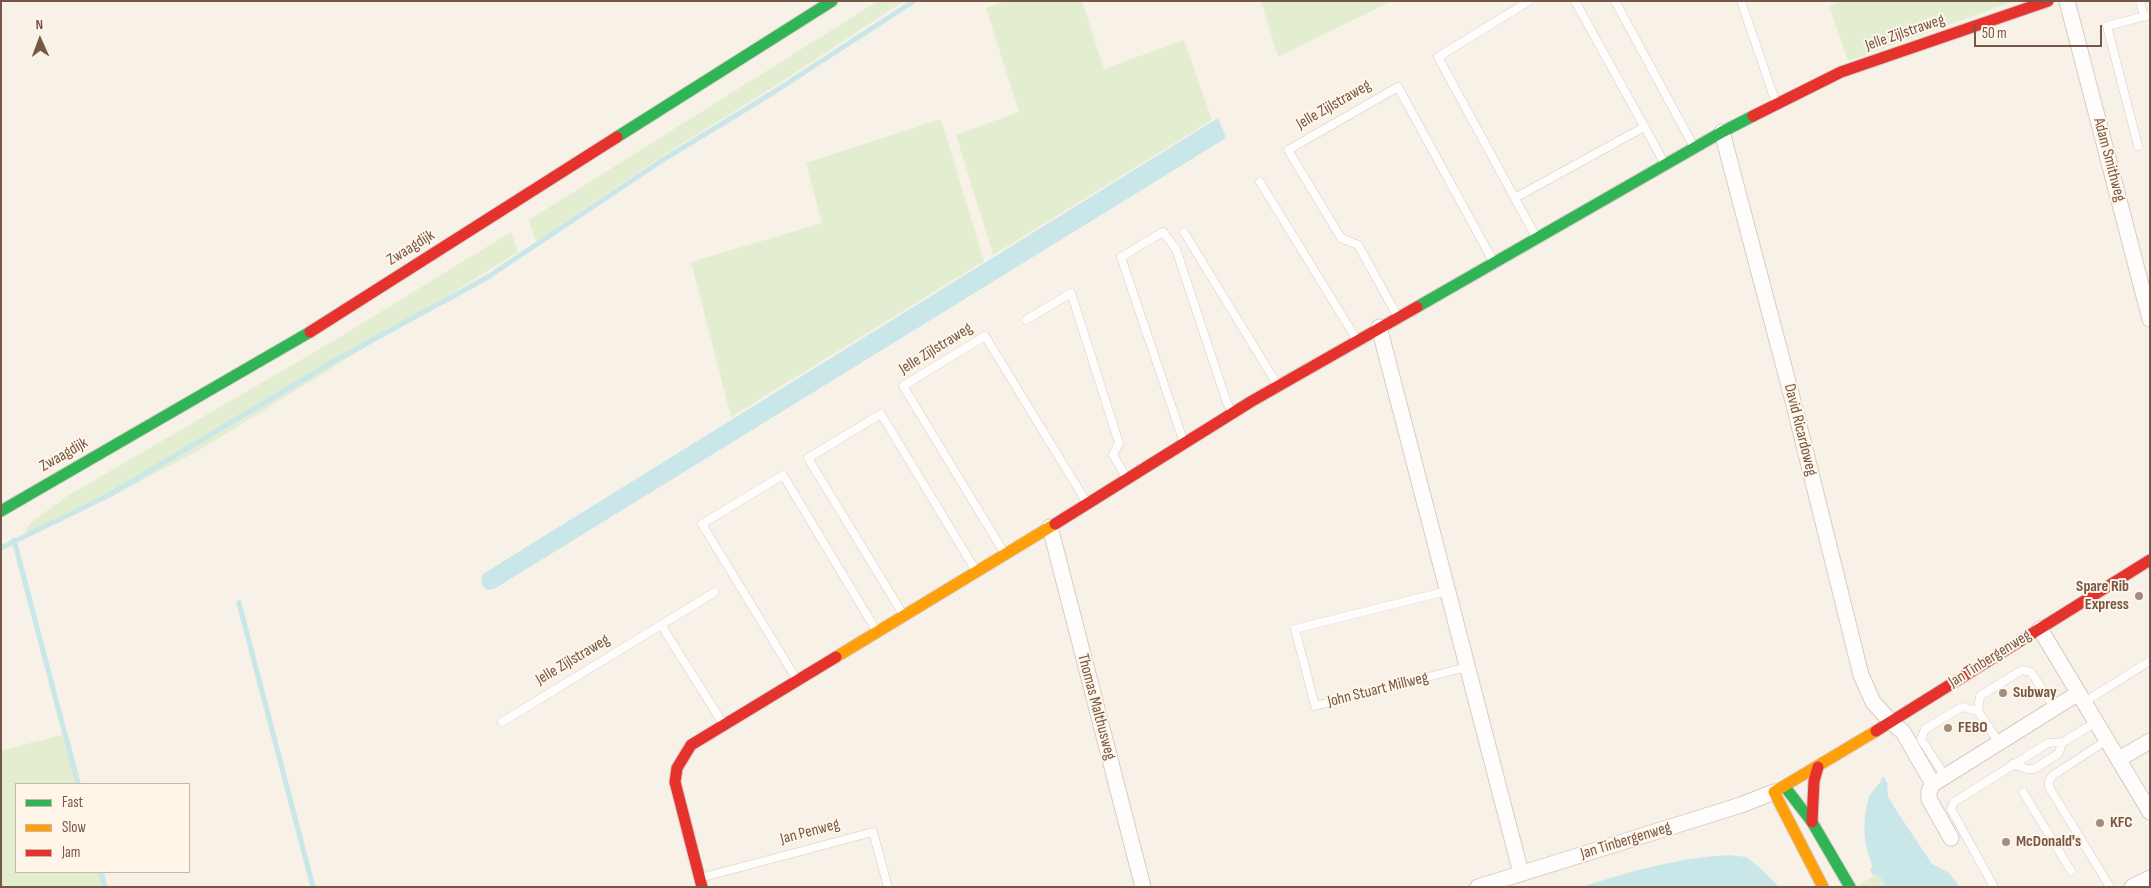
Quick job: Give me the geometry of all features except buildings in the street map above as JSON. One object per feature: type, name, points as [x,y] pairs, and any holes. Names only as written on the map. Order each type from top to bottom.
[{"type":"street","name":"Zwaagdijk","points":[[1,511],[304,336],[832,1]]},
{"type":"street","name":"Jelle Zijlstraweg","points":[[677,768],[691,745],[1233,413],[1356,340],[1722,132],[1840,72],[2048,1]]},
{"type":"street","name":"Adam Smithweg","points":[[2068,1],[2150,319]]},
{"type":"street","name":"David Ricardoweg","points":[[1722,132],[1793,401],[1861,675],[1873,702],[1890,721]]},
{"type":"street","points":[[1380,327],[1521,873]]},
{"type":"street","name":"Thomas Malthusweg","points":[[1050,526],[1143,887]]},
{"type":"street","name":"Jan Tinbergenweg","points":[[1478,887],[1742,805],[1780,789],[2150,560]]},
{"type":"street","name":"Jan Tinbergenweg","points":[[2040,629],[2150,812]]},
{"type":"street","points":[[1950,838],[1928,799],[1929,791],[1939,780],[2054,707],[2080,698]]},
{"type":"street","points":[[1890,721],[1904,732],[1939,780]]},
{"type":"street","points":[[2118,759],[2150,741]]},
{"type":"street","points":[[1812,822],[1814,780],[1818,767]]},
{"type":"street","name":"Jan Penweg","points":[[677,768],[675,782],[701,882]]},
{"type":"street","points":[[1780,789],[1812,822],[1850,887]]},
{"type":"street","points":[[1780,789],[1823,887]]},
{"type":"street","points":[[2132,887],[2150,878]]},
{"type":"lane","points":[[1529,1],[1438,57],[1536,237]]},
{"type":"lane","points":[[1575,1],[1665,164]]},
{"type":"lane","points":[[1615,1],[1694,148]]},
{"type":"lane","points":[[1742,1],[1777,104]]},
{"type":"lane","points":[[2138,146],[2107,26],[2147,16],[2140,1]]},
{"type":"lane","name":"Jelle Zijlstraweg","points":[[1398,317],[1358,246],[1341,238],[1288,150],[1398,87],[1493,262]]},
{"type":"lane","points":[[1515,198],[1644,127]]},
{"type":"lane","points":[[1260,182],[1356,340]]},
{"type":"lane","points":[[1184,443],[1121,257],[1163,232],[1176,249],[1227,403],[1233,413]]},
{"type":"lane","points":[[1184,232],[1278,386]]},
{"type":"lane","points":[[1026,320],[1071,293],[1119,444],[1112,455],[1127,479]]},
{"type":"lane","name":"Jelle Zijlstraweg","points":[[1005,554],[903,386],[911,381],[985,336],[1087,503]]},
{"type":"lane","points":[[904,616],[808,458],[881,414],[976,571]]},
{"type":"lane","points":[[797,680],[702,524],[783,475],[877,632]]},
{"type":"lane","name":"John Stuart Millweg","points":[[1448,591],[1295,629],[1315,706],[1467,667]]},
{"type":"lane","name":"Jelle Zijlstraweg","points":[[502,722],[715,592]]},
{"type":"lane","points":[[661,625],[724,725]]},
{"type":"lane","points":[[2080,698],[2150,661]]},
{"type":"lane","points":[[1999,743],[1978,711],[1980,696],[2022,670],[2031,672],[2054,707]]},
{"type":"lane","points":[[1939,780],[1921,740],[1922,734],[1925,729],[1962,707],[1978,711]]},
{"type":"lane","points":[[1994,887],[1951,809],[1954,802],[2048,743],[2063,742],[2096,723]]},
{"type":"lane","points":[[2107,740],[2052,776],[2049,781],[2049,787],[2110,887]]},
{"type":"lane","points":[[2012,764],[2027,769],[2034,769],[2058,754],[2063,742]]},
{"type":"lane","points":[[2023,792],[2071,871]]},
{"type":"lane","name":"Jan Penweg","points":[[701,882],[873,832],[888,887]]},
{"type":"green space","points":[[878,1],[904,1],[775,86],[659,158],[536,242],[529,220]]},
{"type":"green space","points":[[1006,1],[1082,1],[1104,69],[1184,40],[1212,120],[993,255],[956,135],[1019,112],[986,8]]},
{"type":"green space","points":[[1261,1],[1392,1],[1278,57]]},
{"type":"green space","points":[[1841,1],[2015,1],[1848,61],[1829,6]]},
{"type":"green space","points":[[941,119],[984,261],[731,417],[691,262],[822,223],[806,163]]},
{"type":"green space","points":[[511,232],[518,252],[203,448],[115,495],[26,534],[26,529],[31,522],[69,495],[335,340]]},
{"type":"green space","points":[[68,733],[81,783],[15,783],[15,873],[104,873],[108,887],[1,887],[1,751]]},
{"type":"green space","points":[[1876,875],[1881,878],[1885,887],[1861,887],[1860,884]]},
{"type":"water","points":[[1218,118],[1226,138],[494,589],[487,590],[482,585],[483,574]]},
{"type":"water","points":[[1884,777],[1887,783],[1888,796],[1894,807],[1932,864],[1949,873],[1960,887],[1885,887],[1881,878],[1875,874],[1873,876],[1870,869],[1873,867],[1865,841],[1865,815],[1871,793],[1881,781],[1881,778]]},
{"type":"water","points":[[1729,855],[1746,857],[1779,887],[1582,887],[1654,866],[1691,859]]},
{"type":"waterway","points":[[1,548],[109,495],[336,360],[488,277],[661,161],[774,92],[914,1]]},
{"type":"waterway","points":[[14,540],[78,783]]},
{"type":"waterway","points":[[239,603],[313,887]]},
{"type":"waterway","points":[[101,873],[104,887]]},
{"type":"traffic: fast","points":[[617,137],[832,1]]},
{"type":"traffic: fast","points":[[1417,307],[1753,116]]},
{"type":"traffic: fast","points":[[1,511],[310,332]]},
{"type":"traffic: fast","points":[[1785,787],[1812,822],[1850,887]]},
{"type":"traffic: slow","points":[[836,657],[1055,524]]},
{"type":"traffic: slow","points":[[1823,887],[1774,792],[1876,731]]},
{"type":"traffic: jam","points":[[1753,116],[1841,72],[2048,1]]},
{"type":"traffic: jam","points":[[310,332],[617,137]]},
{"type":"traffic: jam","points":[[1055,524],[1252,401],[1417,307]]},
{"type":"traffic: jam","points":[[1876,731],[2150,560]]},
{"type":"traffic: jam","points":[[702,887],[675,782],[677,768],[691,745],[836,657]]},
{"type":"traffic: jam","points":[[1812,822],[1814,781],[1818,767]]},
{"type":"place","name":"Spare Rib Express","points":[[2139,596]]},
{"type":"place","name":"Subway","points":[[2003,693]]},
{"type":"place","name":"FEBO","points":[[1948,728]]},
{"type":"place","name":"KFC","points":[[2100,823]]},
{"type":"place","name":"McDonald's","points":[[2006,842]]}]
